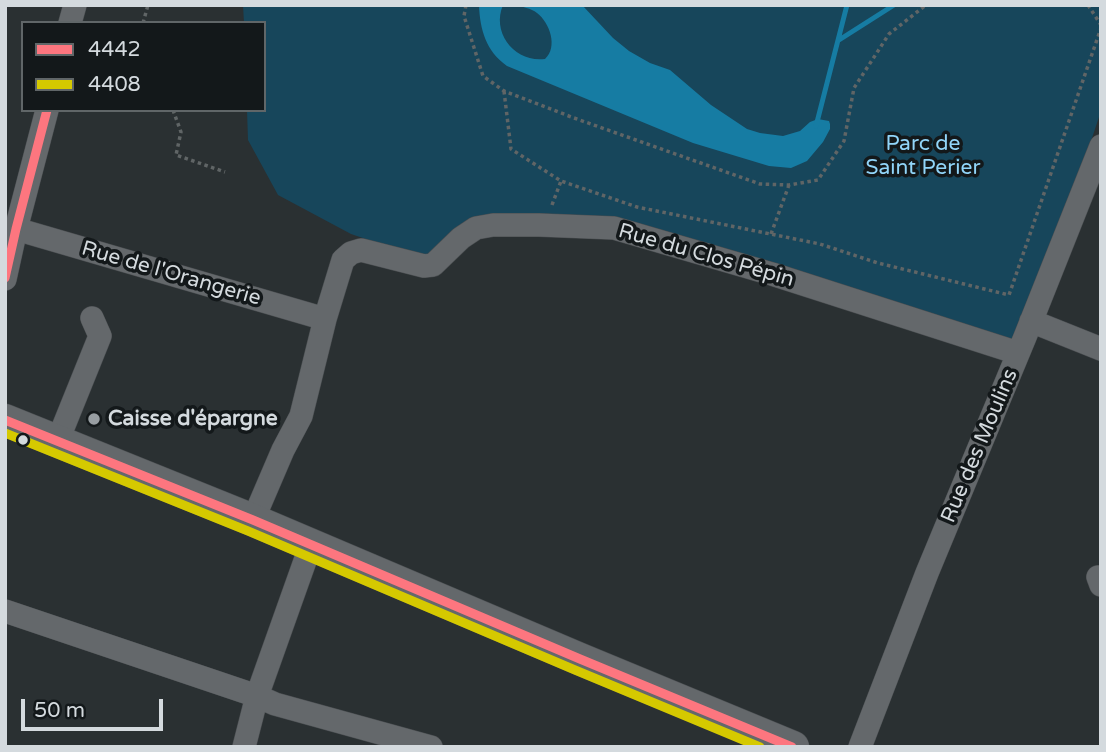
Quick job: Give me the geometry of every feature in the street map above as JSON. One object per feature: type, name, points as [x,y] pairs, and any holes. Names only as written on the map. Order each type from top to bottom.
[{"type":"main road","points":[[5,420],[253,520],[793,747]]},
{"type":"street","points":[[5,279],[46,112]]},
{"type":"street","name":"Rue des Moulins","points":[[860,747],[927,573],[1101,146]]},
{"type":"street","name":"Rue du Clos Pépin","points":[[253,520],[301,416],[343,260],[351,253],[361,250],[424,266],[433,265],[461,238],[476,228],[493,225],[614,228],[772,274],[1018,353]]},
{"type":"street","name":"Rue de l'Orangerie","points":[[16,229],[325,319]]},
{"type":"street","points":[[58,440],[100,336],[92,318]]},
{"type":"street","points":[[1031,321],[1101,349]]},
{"type":"street","points":[[244,747],[257,696],[312,546]]},
{"type":"street","points":[[5,611],[275,704],[432,747]]},
{"type":"path","points":[[466,5],[464,16],[483,76],[504,92],[760,184],[789,185],[818,180],[844,141],[855,88],[889,33],[926,5]]},
{"type":"path","points":[[504,92],[511,149],[561,181],[637,207],[820,244],[878,263],[1009,295],[1101,26],[1088,5]]},
{"type":"path","points":[[174,112],[181,132],[176,155],[225,172]]},
{"type":"path","points":[[771,234],[789,185]]},
{"type":"green space","name":"Parc de Saint Perier","points":[[243,5],[1101,5],[1101,111],[1077,183],[1013,340],[726,255],[506,216],[425,259],[351,234],[278,195],[248,140],[247,112],[266,112],[266,21],[244,21]]},
{"type":"water","points":[[479,5],[503,5],[500,26],[508,44],[524,56],[545,59],[552,42],[546,23],[535,11],[515,5],[582,5],[629,51],[670,70],[711,105],[747,129],[783,136],[800,131],[818,119],[829,121],[830,129],[807,161],[791,168],[769,166],[693,143],[507,66],[489,47],[481,23]]},
{"type":"waterway","points":[[816,126],[847,5]]},
{"type":"waterway","points":[[839,40],[894,5]]},
{"type":"transit line","name":"4442","points":[[5,278],[46,112]]},
{"type":"transit line","name":"4442","points":[[5,420],[253,520],[792,747]]},
{"type":"transit line","name":"4408","points":[[5,433],[248,531],[760,747]]},
{"type":"place","name":"Caisse d'épargne","points":[[94,419]]}]
